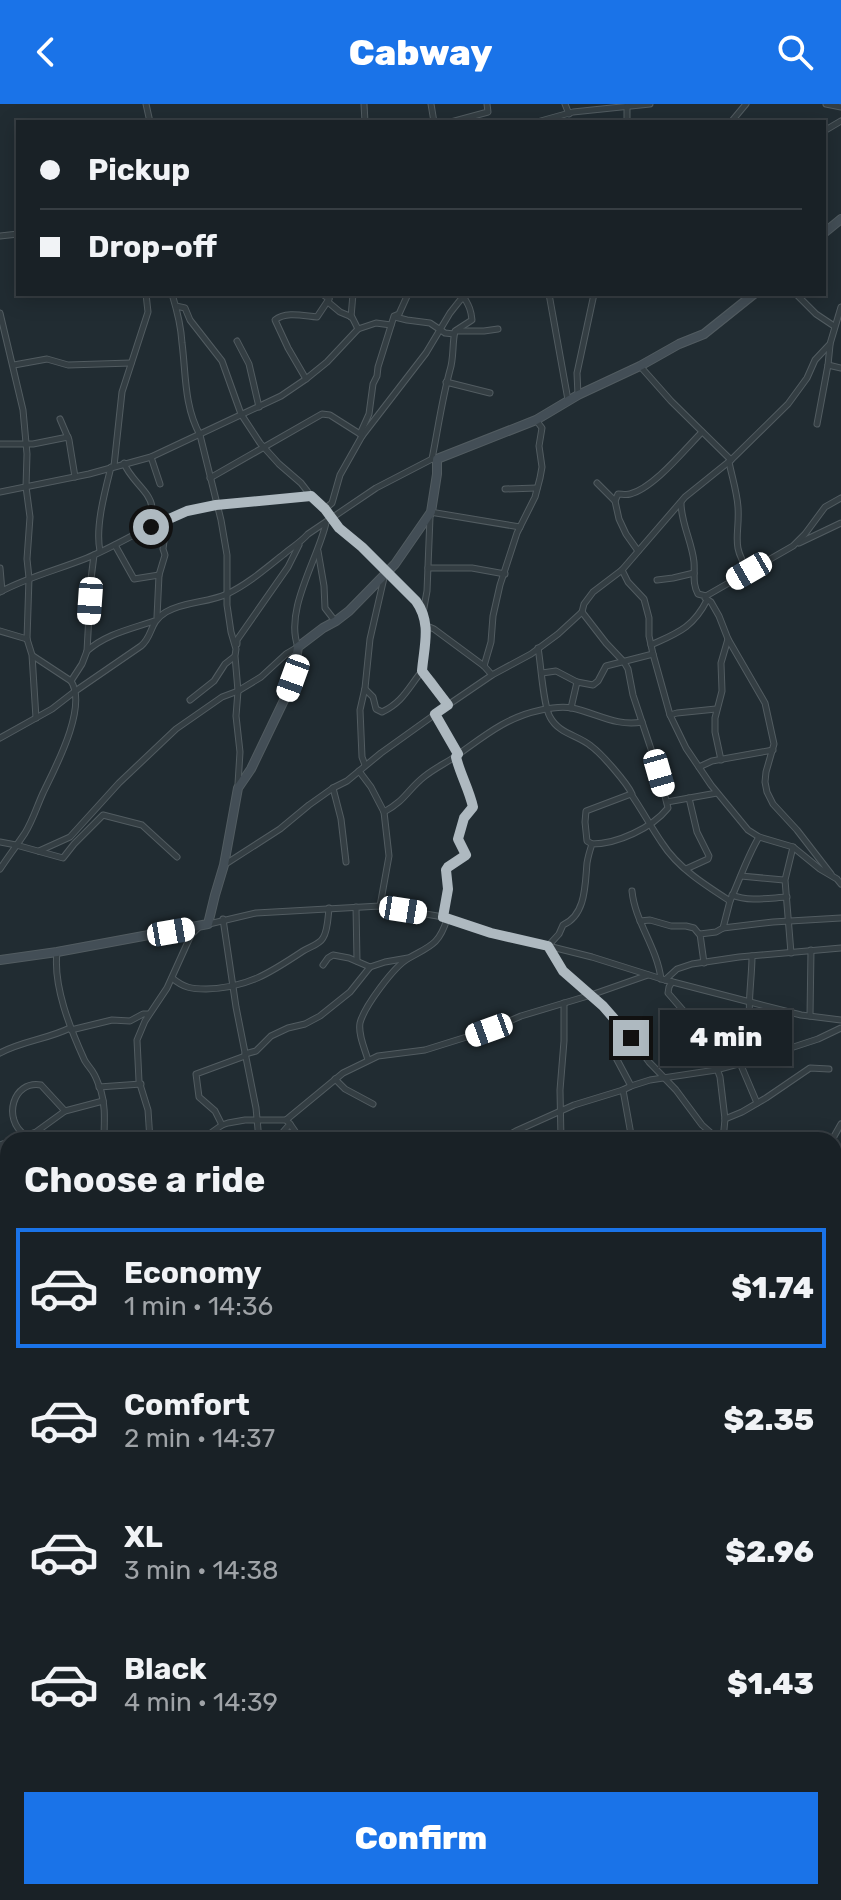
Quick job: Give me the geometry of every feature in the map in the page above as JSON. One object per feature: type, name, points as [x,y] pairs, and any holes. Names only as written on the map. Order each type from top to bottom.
[{"type":"main road","points":[[0,960],[204,925],[224,865],[238,788],[251,769],[287,694],[298,647],[349,611],[395,564],[430,512],[436,484],[434,459],[536,420],[568,400],[704,334],[752,296]]},
{"type":"street","points":[[458,120],[488,112],[487,104]]},
{"type":"street","points":[[565,104],[569,114]]},
{"type":"street","points":[[554,120],[569,114],[650,104]]},
{"type":"street","points":[[733,120],[746,104]]},
{"type":"street","points":[[826,104],[841,107]]},
{"type":"street","points":[[71,681],[87,651],[91,579],[113,466],[122,392],[148,312],[146,296]]},
{"type":"street","points":[[173,296],[183,344],[189,406],[200,435],[227,555],[226,594],[236,652]]},
{"type":"street","points":[[324,296],[334,308],[352,317]]},
{"type":"street","points":[[353,296],[350,313],[358,329]]},
{"type":"street","points":[[325,509],[332,503],[340,475],[361,435],[391,325],[407,296]]},
{"type":"street","points":[[549,296],[568,400]]},
{"type":"street","points":[[578,395],[577,373],[594,296]]},
{"type":"street","points":[[798,296],[834,326]]},
{"type":"street","points":[[87,651],[108,636],[156,620],[181,606],[226,594],[251,580],[308,534],[376,488],[434,459],[455,333],[472,320],[464,297],[426,353],[361,435]]},
{"type":"street","points":[[306,379],[275,320],[285,315],[317,317],[329,299]]},
{"type":"street","points":[[176,306],[185,308],[190,320],[222,361],[241,414],[265,448],[325,509],[329,520],[419,604],[427,626],[422,671],[402,700],[382,712],[376,709],[373,697],[365,688]]},
{"type":"street","points":[[817,424],[830,344],[841,307]]},
{"type":"street","points":[[0,313],[23,410],[30,517],[27,639],[32,655],[36,718]]},
{"type":"street","points":[[394,316],[430,323],[445,333],[498,329]]},
{"type":"street","points":[[0,492],[151,457],[281,396],[327,362],[358,329],[376,323],[391,325]]},
{"type":"street","points":[[237,341],[249,364],[259,407]]},
{"type":"street","points":[[0,347],[8,344]]},
{"type":"street","points":[[224,865],[280,829],[448,705],[558,634],[582,612],[593,592],[622,570],[685,497],[730,461],[788,404],[807,378],[815,360],[830,344]]},
{"type":"street","points":[[14,365],[47,359],[68,365],[131,363]]},
{"type":"street","points":[[828,365],[841,368]]},
{"type":"street","points":[[640,366],[730,461],[738,508],[736,542],[739,557],[749,571]]},
{"type":"street","points":[[446,382],[490,393]]},
{"type":"street","points":[[210,478],[325,413],[361,435]]},
{"type":"street","points":[[60,419],[72,450],[75,477]]},
{"type":"street","points":[[484,666],[500,585],[520,527],[535,497],[542,467],[539,446],[542,428],[536,420]]},
{"type":"street","points":[[615,501],[618,494],[631,494],[652,481],[702,432]]},
{"type":"street","points":[[0,444],[26,444],[68,437]]},
{"type":"street","points":[[151,457],[160,484]]},
{"type":"street","points":[[124,463],[128,474],[150,500],[151,527]]},
{"type":"street","points":[[597,483],[615,501],[619,519],[638,551]]},
{"type":"street","points":[[505,489],[537,488]]},
{"type":"street","points":[[0,568],[1,591],[97,553],[187,511],[216,505],[311,496]]},
{"type":"street","points":[[793,546],[825,507],[841,498]]},
{"type":"street","points":[[681,502],[681,513],[692,547],[695,590],[711,602],[728,639],[765,703],[774,744],[766,772],[767,792],[773,804],[841,884]]},
{"type":"street","points":[[423,613],[427,591],[430,512],[520,527]]},
{"type":"street","points":[[39,851],[70,837],[109,792],[176,729],[222,697],[261,677],[298,647],[294,637],[296,613],[329,520]]},
{"type":"street","points":[[651,645],[679,633],[694,621],[706,598],[793,546],[841,523]]},
{"type":"street","points":[[0,738],[52,709],[145,643],[156,620],[159,575],[165,555],[159,524]]},
{"type":"street","points":[[238,788],[237,640],[288,567],[299,544]]},
{"type":"street","points":[[115,545],[134,579],[159,575]]},
{"type":"street","points":[[318,551],[325,608],[336,621]]},
{"type":"street","points":[[428,568],[472,568],[505,574]]},
{"type":"street","points":[[622,570],[628,582],[644,599],[653,654],[670,715],[699,767],[742,825],[759,837],[793,847],[831,874]]},
{"type":"street","points":[[365,765],[360,710],[370,639],[387,571]]},
{"type":"street","points":[[657,580],[694,573]]},
{"type":"street","points":[[582,612],[628,669],[633,695],[667,802],[667,811],[651,823],[604,843],[587,841],[586,811],[631,794]]},
{"type":"street","points":[[427,626],[492,675]]},
{"type":"street","points":[[0,631],[27,639]]},
{"type":"street","points":[[721,760],[715,732],[722,691],[721,663],[728,639]]},
{"type":"street","points":[[538,648],[550,719],[556,726],[590,745],[628,784],[631,794],[663,844],[686,869],[697,879],[731,898],[787,897]]},
{"type":"street","points":[[190,700],[214,681],[236,652]]},
{"type":"street","points":[[542,673],[556,671],[577,682],[593,685],[606,666],[653,654]]},
{"type":"street","points":[[0,869],[32,818],[61,755],[75,709],[76,691],[71,681],[32,655]]},
{"type":"street","points":[[422,671],[448,705]]},
{"type":"street","points":[[571,708],[577,682]]},
{"type":"street","points":[[384,812],[398,805],[423,777],[498,726],[527,713],[571,708],[623,724],[642,722]]},
{"type":"street","points":[[670,715],[717,709]]},
{"type":"street","points":[[368,1060],[360,1032],[368,1005],[394,970],[408,958],[437,942],[445,918],[446,870],[466,855],[458,839],[464,818],[473,807],[457,755],[435,714]]},
{"type":"street","points":[[699,767],[712,761],[773,750]]},
{"type":"street","points":[[359,771],[384,812],[389,856],[380,906]]},
{"type":"street","points":[[333,788],[341,819],[346,862]]},
{"type":"street","points":[[667,802],[718,793]]},
{"type":"street","points":[[686,869],[709,856],[697,832],[689,798]]},
{"type":"street","points":[[0,842],[63,858],[103,815],[142,825],[177,857]]},
{"type":"street","points":[[723,928],[731,898],[759,837]]},
{"type":"street","points":[[548,946],[578,910],[587,884],[592,844]]},
{"type":"street","points":[[791,953],[785,880],[793,847]]},
{"type":"street","points":[[741,876],[785,880]]},
{"type":"street","points":[[632,891],[634,909],[669,987],[668,993],[705,1041],[720,1077],[725,1119],[720,1132]]},
{"type":"street","points":[[149,1132],[137,1059],[137,1040],[172,978],[191,935],[204,925],[256,913],[380,906],[445,918],[750,1002],[841,1020]]},
{"type":"street","points":[[356,907],[357,961]]},
{"type":"street","points":[[172,978],[188,989],[233,987],[276,970],[320,942],[325,933],[329,908]]},
{"type":"street","points":[[700,934],[789,920],[841,918]]},
{"type":"street","points":[[223,919],[258,1132]]},
{"type":"street","points":[[640,921],[694,928],[700,934],[704,963]]},
{"type":"street","points":[[548,946],[563,971],[622,1025],[649,1062],[710,1132]]},
{"type":"street","points":[[666,980],[677,969],[704,963],[841,948]]},
{"type":"street","points":[[810,1016],[811,950]]},
{"type":"street","points":[[57,952],[59,984],[71,1029],[85,1062],[95,1075],[103,1101],[105,1132]]},
{"type":"street","points":[[323,965],[333,955],[370,967]]},
{"type":"street","points":[[752,956],[750,1002],[753,1037],[759,1047],[760,1058]]},
{"type":"street","points":[[222,1125],[215,1111],[199,1097],[196,1074],[256,1051],[271,1036],[288,1028],[314,1021],[350,992],[370,967],[408,958]]},
{"type":"street","points":[[281,1132],[288,1122],[335,1079],[368,1060],[439,1046],[649,975]]},
{"type":"street","points":[[561,1132],[564,1003]]},
{"type":"street","points":[[0,1053],[71,1029],[112,1020],[130,1021],[150,1014]]},
{"type":"street","points":[[514,1132],[631,1086],[760,1058],[841,1028]]},
{"type":"street","points":[[614,1054],[631,1086]]},
{"type":"street","points":[[740,1063],[757,1103]]},
{"type":"street","points":[[725,1119],[742,1112],[810,1068],[829,1069]]},
{"type":"street","points":[[335,1079],[345,1089],[373,1104]]},
{"type":"street","points":[[99,1087],[141,1084]]},
{"type":"street","points":[[21,1132],[12,1116],[18,1095],[28,1086],[41,1085],[65,1111]]},
{"type":"street","points":[[623,1090],[630,1132]]},
{"type":"street","points":[[36,1132],[65,1111],[103,1101]]},
{"type":"street","points":[[212,1132],[236,1121],[288,1122]]},
{"type":"street","points":[[288,1122],[295,1132]]},
{"type":"route","points":[[151,527],[187,511],[216,505],[311,496],[339,528],[416,601],[427,626],[422,671],[448,705],[435,714],[458,754],[457,762],[473,807],[464,818],[458,839],[466,855],[446,870],[448,889],[443,917],[491,933],[548,946],[563,971],[603,1006],[631,1038]]}]
